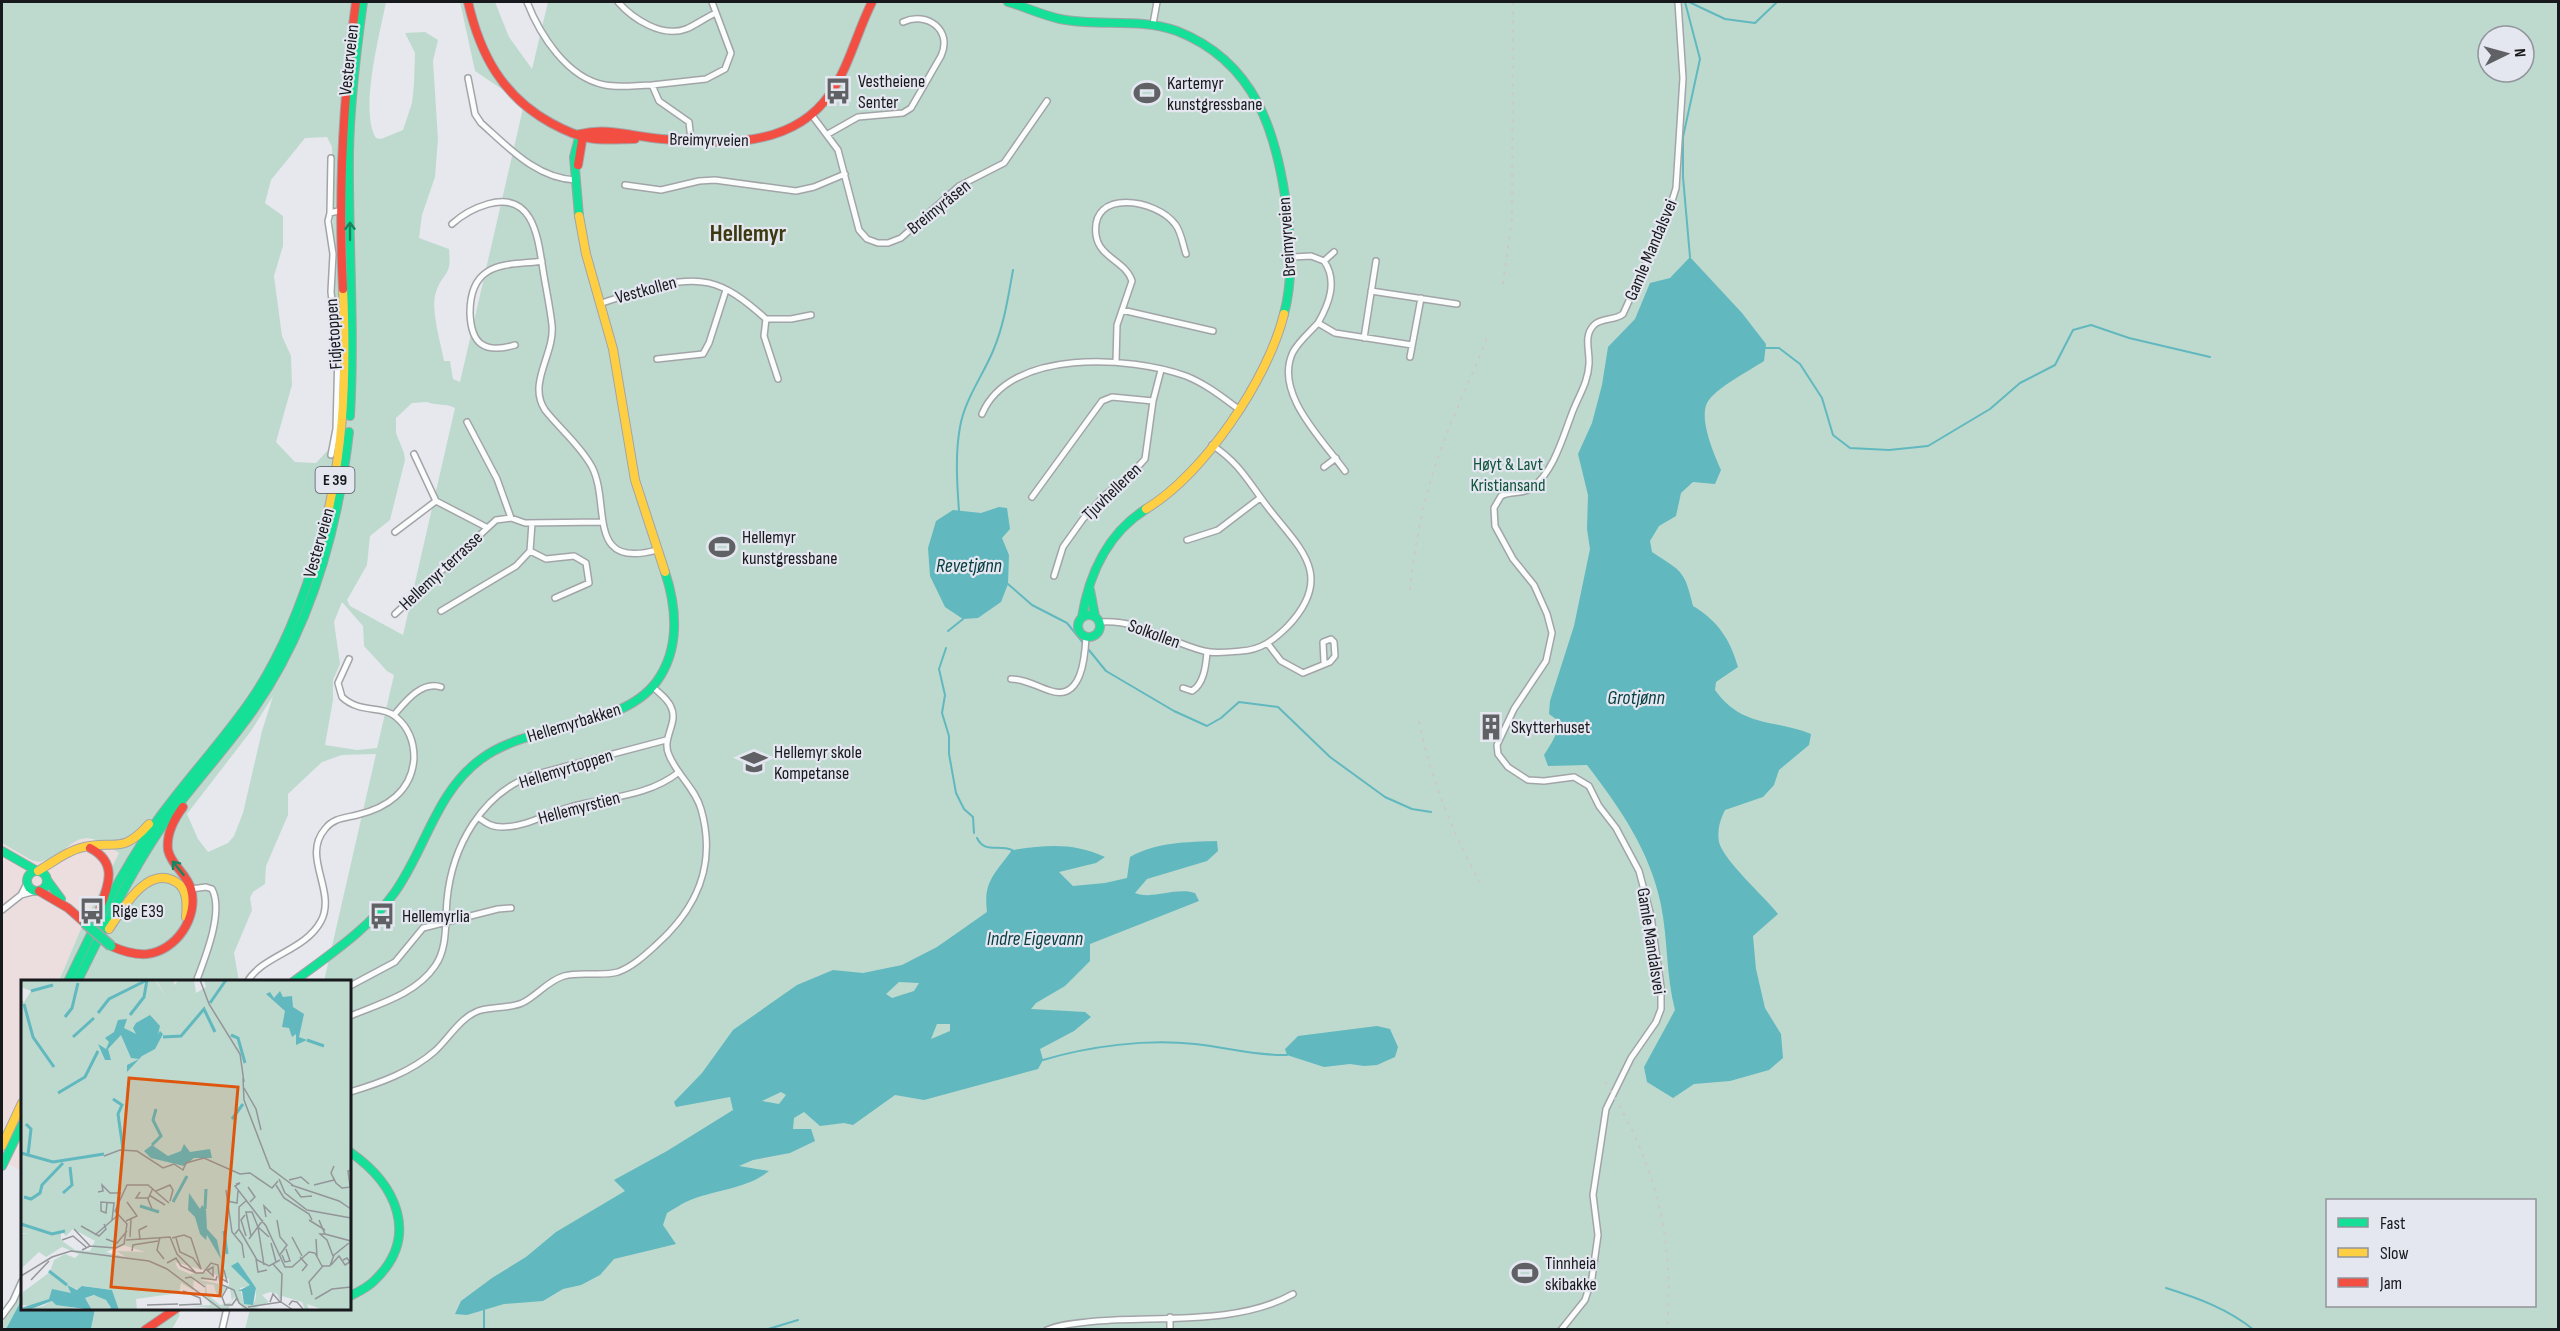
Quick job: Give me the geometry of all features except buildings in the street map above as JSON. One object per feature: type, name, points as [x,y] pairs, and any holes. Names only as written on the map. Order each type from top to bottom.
[{"type":"main road","name":"Vesterveien","points":[[68,980],[138,852],[179,791],[232,728],[255,696],[277,656],[307,585],[328,517],[342,437],[345,395],[340,211],[344,116],[356,2]]},
{"type":"main road","name":"Vesterveien","points":[[77,980],[144,855],[170,815],[217,758],[264,694],[292,644],[324,557],[339,498],[352,395],[340,211],[363,2]]},
{"type":"main road","name":"Breimyrveien","points":[[468,2],[477,41],[487,64],[499,82],[526,109],[556,125],[580,134],[588,131],[652,138],[744,142],[765,139],[792,128],[811,114],[832,90],[869,3]]},
{"type":"main road","name":"Breimyrveien","points":[[1008,2],[1044,15],[1083,21],[1153,24],[1189,35],[1215,51],[1239,72],[1260,102],[1277,151],[1288,212],[1293,257],[1288,304],[1279,337],[1261,376],[1240,410],[1174,490],[1131,520],[1114,537],[1098,563],[1082,617]]},
{"type":"main road","name":"Hellemyrbakken","points":[[294,980],[366,925],[385,906],[404,879],[442,801],[472,766],[490,754],[522,739],[608,716],[634,702],[653,687],[665,667],[676,631],[667,579],[639,498],[628,454],[616,361],[579,224],[573,148],[580,134]]},
{"type":"main road","name":"Breimyrveien","points":[[1090,589],[1097,619]]},
{"type":"main road","points":[[1088,615],[1097,619],[1098,632],[1093,636],[1086,637],[1079,630],[1078,623],[1082,617],[1088,615]]},
{"type":"main road","name":"E 39","points":[[187,890],[186,877],[170,856],[169,835],[180,812],[207,777],[217,758]]},
{"type":"main road","name":"E 39","points":[[38,871],[82,847],[116,847],[127,844],[139,836],[171,797],[179,791]]},
{"type":"main road","name":"E 39","points":[[82,847],[98,851],[106,859],[110,869],[108,884],[87,943]]},
{"type":"main road","points":[[4,853],[20,867],[27,882],[68,908]]},
{"type":"main road","points":[[4,853],[44,873],[68,908],[111,946],[125,952],[141,955],[161,951],[177,938],[186,916],[187,890]]},
{"type":"main road","name":"E 39","points":[[47,880],[67,854]]},
{"type":"main road","points":[[27,882],[30,874],[38,871]]},
{"type":"main road","name":"E 39","points":[[90,955],[133,895],[152,879],[168,878],[187,890]]},
{"type":"main road","points":[[38,891],[45,887],[47,880]]},
{"type":"main road","points":[[2,1146],[21,1105]]},
{"type":"main road","points":[[2,1166],[21,1127]]},
{"type":"main road","points":[[351,1153],[367,1162],[382,1177],[394,1199],[399,1219],[397,1243],[386,1266],[376,1279],[351,1296]]},
{"type":"main road","points":[[145,1329],[174,1310]]},
{"type":"street","points":[[527,2],[549,43],[568,63],[587,79],[613,86],[652,85],[706,79],[725,69],[730,53],[712,2]]},
{"type":"street","points":[[618,2],[634,16],[655,28],[667,30],[685,29],[716,13]]},
{"type":"street","points":[[1153,24],[1157,2]]},
{"type":"street","name":"Gamle Mandalsvei","points":[[1561,1329],[1585,1300],[1592,1278],[1598,1235],[1593,1195],[1606,1109],[1636,1048],[1656,1022],[1660,1009],[1661,987],[1649,906],[1639,871],[1616,828],[1599,806],[1589,786],[1574,777],[1544,781],[1528,780],[1508,767],[1498,754],[1497,745],[1514,709],[1546,662],[1552,633],[1547,614],[1534,585],[1513,559],[1497,531],[1493,514],[1495,505],[1502,496],[1526,491],[1535,485],[1546,471],[1565,436],[1585,385],[1589,365],[1587,342],[1590,330],[1596,323],[1617,318],[1623,314],[1670,211],[1679,168],[1682,94],[1683,60],[1678,2]]},
{"type":"street","points":[[828,134],[858,117],[903,113],[911,108],[941,57],[945,49],[945,40],[939,27],[927,20],[917,18],[903,22]]},
{"type":"street","points":[[468,78],[475,114],[481,123],[538,170],[560,179],[576,180]]},
{"type":"street","points":[[652,85],[659,101],[689,122],[691,140]]},
{"type":"street","name":"Breimyråsen","points":[[811,114],[838,150],[853,216],[859,230],[872,241],[883,243],[894,242],[959,186],[1000,166],[1047,101]]},
{"type":"street","name":"Fidjetoppen","points":[[331,158],[340,211],[328,221],[333,254],[331,292],[338,351],[336,429],[331,455]]},
{"type":"street","points":[[625,185],[661,190],[699,181],[715,180],[782,191],[796,191],[814,187],[845,174]]},
{"type":"street","points":[[1116,362],[1117,326],[1132,281],[1125,269],[1102,250],[1097,242],[1097,222],[1104,210],[1124,201],[1145,205],[1159,212],[1176,225],[1186,254]]},
{"type":"street","points":[[452,224],[474,209],[500,202],[515,205],[525,212],[533,224],[542,261],[552,333],[539,383],[539,400],[544,410],[594,469],[602,522],[608,540],[618,549],[638,554],[657,550]]},
{"type":"street","points":[[1324,261],[1334,252]]},
{"type":"street","points":[[1293,257],[1311,256],[1324,261],[1330,274],[1330,294],[1318,323],[1294,350],[1289,363],[1288,380],[1300,410],[1345,471]]},
{"type":"street","points":[[514,345],[503,349],[489,347],[475,338],[470,325],[472,291],[480,277],[491,269],[542,261]]},
{"type":"street","points":[[1364,338],[1376,261]]},
{"type":"street","name":"Vestkollen","points":[[602,303],[683,280],[700,281],[726,290],[744,300],[766,319]]},
{"type":"street","points":[[657,359],[703,354],[709,344],[726,290]]},
{"type":"street","points":[[1371,291],[1456,304]]},
{"type":"street","points":[[1410,357],[1421,298]]},
{"type":"street","points":[[1122,310],[1213,331]]},
{"type":"street","points":[[778,379],[764,336],[766,319],[791,319],[811,315]]},
{"type":"street","points":[[1318,323],[1335,333],[1412,345]]},
{"type":"street","points":[[982,414],[987,402],[995,394],[1035,369],[1116,362],[1161,370],[1204,384],[1240,410]]},
{"type":"street","name":"Tjuvhelleren","points":[[1054,576],[1063,547],[1083,519],[1106,494],[1126,479],[1145,459],[1153,401],[1161,370]]},
{"type":"street","points":[[1032,497],[1102,401],[1112,397],[1153,401]]},
{"type":"street","points":[[467,422],[497,479],[511,518],[518,522],[532,523],[602,522]]},
{"type":"street","points":[[1212,445],[1240,467],[1260,498],[1300,546],[1307,559],[1310,590],[1301,611],[1268,644],[1277,658],[1300,673],[1312,670],[1324,662]]},
{"type":"street","points":[[395,532],[436,501],[414,454]]},
{"type":"street","points":[[1324,467],[1336,458]]},
{"type":"street","points":[[1187,540],[1218,530],[1260,498]]},
{"type":"street","name":"Hellemyr terrasse","points":[[436,501],[486,527]]},
{"type":"street","name":"Hellemyr terrasse","points":[[394,614],[478,539],[486,527],[496,520],[511,518]]},
{"type":"street","points":[[532,523],[530,551],[546,559],[574,556],[586,563],[589,583],[555,598]]},
{"type":"street","name":"Hellemyr terrasse","points":[[441,611],[503,575],[530,551]]},
{"type":"street","name":"Solkollen","points":[[1097,619],[1137,625],[1207,652],[1248,650],[1268,644]]},
{"type":"street","points":[[1011,679],[1026,680],[1055,692],[1068,690],[1079,677],[1082,669],[1086,637]]},
{"type":"street","points":[[1183,688],[1192,691],[1197,687],[1205,669],[1207,652]]},
{"type":"street","points":[[248,980],[255,972],[305,939],[321,920],[326,900],[316,856],[318,841],[325,828],[339,819],[378,809],[403,790],[411,772],[413,750],[406,728],[394,715],[360,708],[342,697],[338,683],[349,659]]},
{"type":"street","points":[[394,715],[422,688],[433,685],[441,687]]},
{"type":"street","points":[[351,1092],[410,1069],[434,1052],[471,1014],[522,1003],[552,981],[568,975],[608,973],[624,969],[668,934],[686,914],[703,877],[707,848],[705,827],[698,801],[668,754],[666,740],[673,721],[669,702],[653,687]]},
{"type":"street","name":"Hellemyrtoppen","points":[[351,1017],[404,993],[427,976],[439,959],[455,862],[466,836],[478,817],[494,800],[523,779],[666,740]]},
{"type":"street","name":"Hellemyrstien","points":[[478,817],[488,825],[502,827],[522,824],[568,808],[633,793],[666,781],[679,772]]},
{"type":"street","points":[[21,895],[27,882]]},
{"type":"street","points":[[187,890],[199,887],[212,889],[216,900],[210,939],[196,980]]},
{"type":"street","points":[[2,910],[21,895],[38,891]]},
{"type":"street","points":[[351,985],[395,962],[423,928],[437,926],[446,920],[512,908]]},
{"type":"street","points":[[2,1316],[13,1301],[21,1283]]},
{"type":"street","points":[[1047,1329],[1088,1322],[1196,1317],[1238,1312],[1274,1303],[1293,1294]]},
{"type":"street","points":[[222,1329],[227,1310]]},
{"type":"street","points":[[1170,1317],[1170,1329]]},
{"type":"shaded area","points":[[82,838],[103,842],[119,853],[80,931],[59,980],[21,980],[21,1170],[2,1161],[2,843],[31,860],[47,860],[68,844]]},
{"type":"green space","name":"Høyt & Lavt Kristiansand","points":[[2,2],[386,2],[370,92],[371,126],[376,138],[381,139],[403,130],[412,103],[415,53],[405,33],[425,32],[438,40],[433,61],[438,139],[435,177],[422,215],[419,238],[449,249],[448,269],[436,292],[434,307],[444,361],[450,361],[453,379],[460,382],[524,104],[475,71],[460,2],[495,2],[509,37],[532,69],[548,2],[2558,2],[2558,1329],[245,1329],[250,1310],[351,1310],[351,980],[324,980],[376,754],[342,755],[322,762],[288,794],[288,815],[266,866],[265,884],[253,892],[250,898],[252,910],[234,953],[239,980],[59,980],[80,931],[119,853],[104,843],[83,838],[40,862],[31,860],[2,843]],"holes":[[[327,137],[332,147],[336,409],[330,448],[316,463],[295,462],[276,442],[292,385],[291,356],[282,336],[274,276],[283,246],[283,216],[265,203],[271,180],[305,138]],[[427,402],[455,408],[403,635],[350,606],[347,600],[367,565],[370,536],[390,520],[405,460],[396,433],[396,418],[412,403]],[[342,602],[363,626],[364,646],[387,671],[394,675],[377,748],[357,750],[325,745],[333,700],[333,680],[340,664],[334,622]],[[273,696],[262,731],[243,813],[234,836],[228,843],[208,852],[198,839],[187,814],[251,731]]]},
{"type":"green space","points":[[21,1292],[21,1301],[6,1329],[2,1330],[3,1313]]},
{"type":"green space","points":[[95,1310],[177,1310],[180,1315],[172,1329],[91,1330]]},
{"type":"water","name":"Grotjønn","points":[[1690,257],[1742,313],[1766,344],[1764,361],[1725,386],[1707,403],[1706,427],[1721,470],[1715,484],[1693,482],[1681,493],[1676,516],[1659,526],[1650,541],[1652,552],[1676,568],[1684,578],[1693,606],[1709,618],[1727,639],[1738,667],[1716,682],[1715,690],[1725,702],[1747,717],[1811,734],[1809,745],[1779,770],[1774,785],[1763,797],[1725,810],[1719,829],[1719,842],[1722,850],[1778,914],[1753,936],[1756,969],[1765,1008],[1781,1034],[1783,1058],[1769,1070],[1730,1081],[1694,1084],[1673,1098],[1647,1082],[1644,1067],[1675,1010],[1661,905],[1649,866],[1622,814],[1587,765],[1548,766],[1544,755],[1560,722],[1549,714],[1550,701],[1574,626],[1590,549],[1587,529],[1588,495],[1578,454],[1592,423],[1602,385],[1608,347],[1635,319],[1650,283],[1670,278]]},
{"type":"water","name":"Revetjønn","points":[[999,507],[1007,508],[1010,529],[1002,538],[1009,555],[1008,584],[1001,602],[978,618],[963,619],[945,607],[930,576],[928,548],[936,521],[953,510],[981,513]]},
{"type":"water","name":"Indre Eigevann","points":[[1217,841],[1218,851],[1207,861],[1147,879],[1135,893],[1149,895],[1179,891],[1195,893],[1199,901],[1090,944],[1090,961],[1065,986],[1036,1003],[1031,1009],[1085,1012],[1091,1017],[1074,1031],[1040,1049],[1043,1060],[1038,1069],[924,1100],[895,1095],[853,1125],[844,1123],[820,1126],[804,1112],[794,1118],[793,1129],[811,1129],[815,1141],[790,1153],[753,1160],[739,1166],[769,1171],[751,1182],[698,1197],[667,1213],[663,1225],[676,1244],[614,1259],[600,1275],[581,1285],[563,1289],[543,1301],[504,1304],[467,1315],[455,1314],[461,1301],[492,1278],[526,1257],[556,1232],[625,1191],[614,1180],[667,1151],[733,1110],[730,1097],[676,1107],[674,1102],[702,1073],[733,1030],[797,985],[833,970],[863,973],[902,965],[937,947],[987,912],[986,901],[989,885],[1012,850],[1059,846],[1082,849],[1105,857],[1096,863],[1059,872],[1073,886],[1127,878],[1130,857],[1151,848]],"holes":[[[899,982],[919,983],[914,991],[892,998],[886,994]],[[937,1024],[950,1024],[950,1031],[931,1039]],[[781,1092],[786,1095],[779,1104],[762,1101]]]},
{"type":"water","points":[[1377,1026],[1390,1029],[1398,1047],[1395,1057],[1377,1065],[1350,1064],[1324,1067],[1287,1055],[1285,1049],[1298,1036]]},
{"type":"water","points":[[21,1301],[21,1310],[95,1310],[91,1329],[6,1329]]},
{"type":"waterway","points":[[1685,2],[1700,59],[1683,137],[1683,177],[1690,257]]},
{"type":"waterway","points":[[1689,2],[1725,19],[1755,23],[1777,2]]},
{"type":"waterway","points":[[959,511],[957,458],[962,417],[997,341],[1013,270]]},
{"type":"waterway","points":[[1765,348],[1779,348],[1800,364],[1822,398],[1833,435],[1850,448],[1889,450],[1928,446],[1990,409],[2020,383],[2055,365],[2073,330],[2091,325],[2129,338],[2210,357]]},
{"type":"waterway","points":[[1008,584],[1032,605],[1067,623],[1106,671],[1174,711],[1207,726],[1221,718],[1239,702],[1278,707],[1330,757],[1385,797],[1412,809],[1431,812]]},
{"type":"waterway","points":[[948,631],[963,619]]},
{"type":"waterway","points":[[946,648],[939,669],[945,695],[942,713],[949,736],[949,754],[956,793],[964,809],[973,817],[974,833]]},
{"type":"waterway","points":[[977,838],[984,846],[1012,850]]},
{"type":"waterway","points":[[1043,1060],[1099,1047],[1157,1042],[1287,1055]]},
{"type":"waterway","points":[[2166,1288],[2212,1305],[2234,1316],[2254,1330]]},
{"type":"waterway","points":[[484,1310],[484,1330]]},
{"type":"waterway","points":[[765,1330],[798,1320]]},
{"type":"railway","points":[[1503,284],[1512,218],[1513,2]]},
{"type":"railway","points":[[1410,590],[1414,556],[1428,488],[1450,425],[1488,335]]},
{"type":"railway","points":[[1419,721],[1429,763],[1443,804],[1480,882]]},
{"type":"railway","points":[[1605,1082],[1637,1141],[1658,1200],[1668,1263],[1667,1330]]},
{"type":"traffic: fast","points":[[350,416],[352,350],[349,152],[354,77],[363,2]]},
{"type":"traffic: fast","points":[[1008,2],[1060,19],[1148,24],[1177,31],[1204,44],[1226,61],[1244,81],[1258,103],[1269,128],[1283,181],[1290,249],[1289,288],[1284,314]]},
{"type":"traffic: fast","points":[[579,216],[574,157],[580,134]]},
{"type":"traffic: fast","points":[[78,980],[125,888],[157,834],[254,709],[291,645],[319,576],[329,541],[338,505],[349,432]]},
{"type":"traffic: fast","points":[[1082,617],[1090,585],[1102,556],[1121,530],[1146,509]]},
{"type":"traffic: fast","points":[[69,980],[109,900],[143,841],[240,716],[262,683],[290,628],[318,551]]},
{"type":"traffic: fast","points":[[296,980],[348,941],[385,905],[406,875],[442,804],[466,772],[481,759],[501,747],[524,738],[622,709],[641,697],[657,681],[670,656],[673,642],[674,614],[665,572]]},
{"type":"traffic: fast","points":[[1090,590],[1095,616]]},
{"type":"traffic: fast","points":[[1089,615],[1097,618],[1100,626],[1097,634],[1089,637],[1081,634],[1078,626],[1081,618],[1089,615]]},
{"type":"traffic: fast","points":[[2,851],[37,871]]},
{"type":"traffic: fast","points":[[37,871],[44,874],[47,881],[44,888],[37,891],[30,888],[27,881],[30,874],[37,871]]},
{"type":"traffic: fast","points":[[47,880],[61,899]]},
{"type":"traffic: fast","points":[[85,923],[111,946]]},
{"type":"traffic: fast","points":[[2,1166],[21,1127]]},
{"type":"traffic: fast","points":[[351,1153],[380,1179],[397,1212],[399,1229],[397,1246],[388,1264],[371,1283],[351,1296]]},
{"type":"traffic: slow","points":[[579,216],[586,254],[613,349],[635,480],[665,572]]},
{"type":"traffic: slow","points":[[318,551],[333,486],[342,421],[343,289]]},
{"type":"traffic: slow","points":[[1146,509],[1190,473],[1231,423],[1264,367],[1284,314]]},
{"type":"traffic: slow","points":[[38,871],[74,850],[92,845],[116,845],[131,840],[149,824]]},
{"type":"traffic: slow","points":[[109,929],[128,901],[145,884],[155,879],[165,878],[180,885],[186,898],[186,917]]},
{"type":"traffic: slow","points":[[2,1146],[21,1105]]},
{"type":"traffic: jam","points":[[343,289],[341,217],[343,145],[356,2]]},
{"type":"traffic: jam","points":[[468,2],[479,39],[487,56],[506,87],[519,100],[551,123],[574,134],[600,139],[635,139]]},
{"type":"traffic: jam","points":[[580,134],[611,132],[708,142],[754,139],[776,134],[796,125],[814,112],[837,84],[872,2]]},
{"type":"traffic: jam","points":[[578,165],[582,141],[580,134]]},
{"type":"traffic: jam","points":[[111,946],[137,954],[147,954],[167,947],[183,931],[192,911],[191,889],[168,850],[171,827],[183,807]]},
{"type":"traffic: jam","points":[[90,848],[99,854],[108,868],[108,884],[99,911]]},
{"type":"traffic: jam","points":[[39,891],[68,908],[85,923]]},
{"type":"traffic: jam","points":[[145,1330],[174,1310]]},
{"type":"place","name":"Vestheiene Senter","points":[[838,91]]},
{"type":"place","name":"Kartemyr kunstgressbane","points":[[1147,93]]},
{"type":"place","name":"Hellemyr kunstgressbane","points":[[722,547]]},
{"type":"place","name":"Skytterhuset","points":[[1491,727]]},
{"type":"place","name":"Hellemyr skole Kompetanse","points":[[754,762]]},
{"type":"place","name":"Rige E39","points":[[92,911]]},
{"type":"place","name":"Hellemyrlia","points":[[382,916]]},
{"type":"place","name":"Tinnheia skibakke","points":[[1525,1273]]},
{"type":"district","name":"Hellemyr","points":[[748,233]]}]
